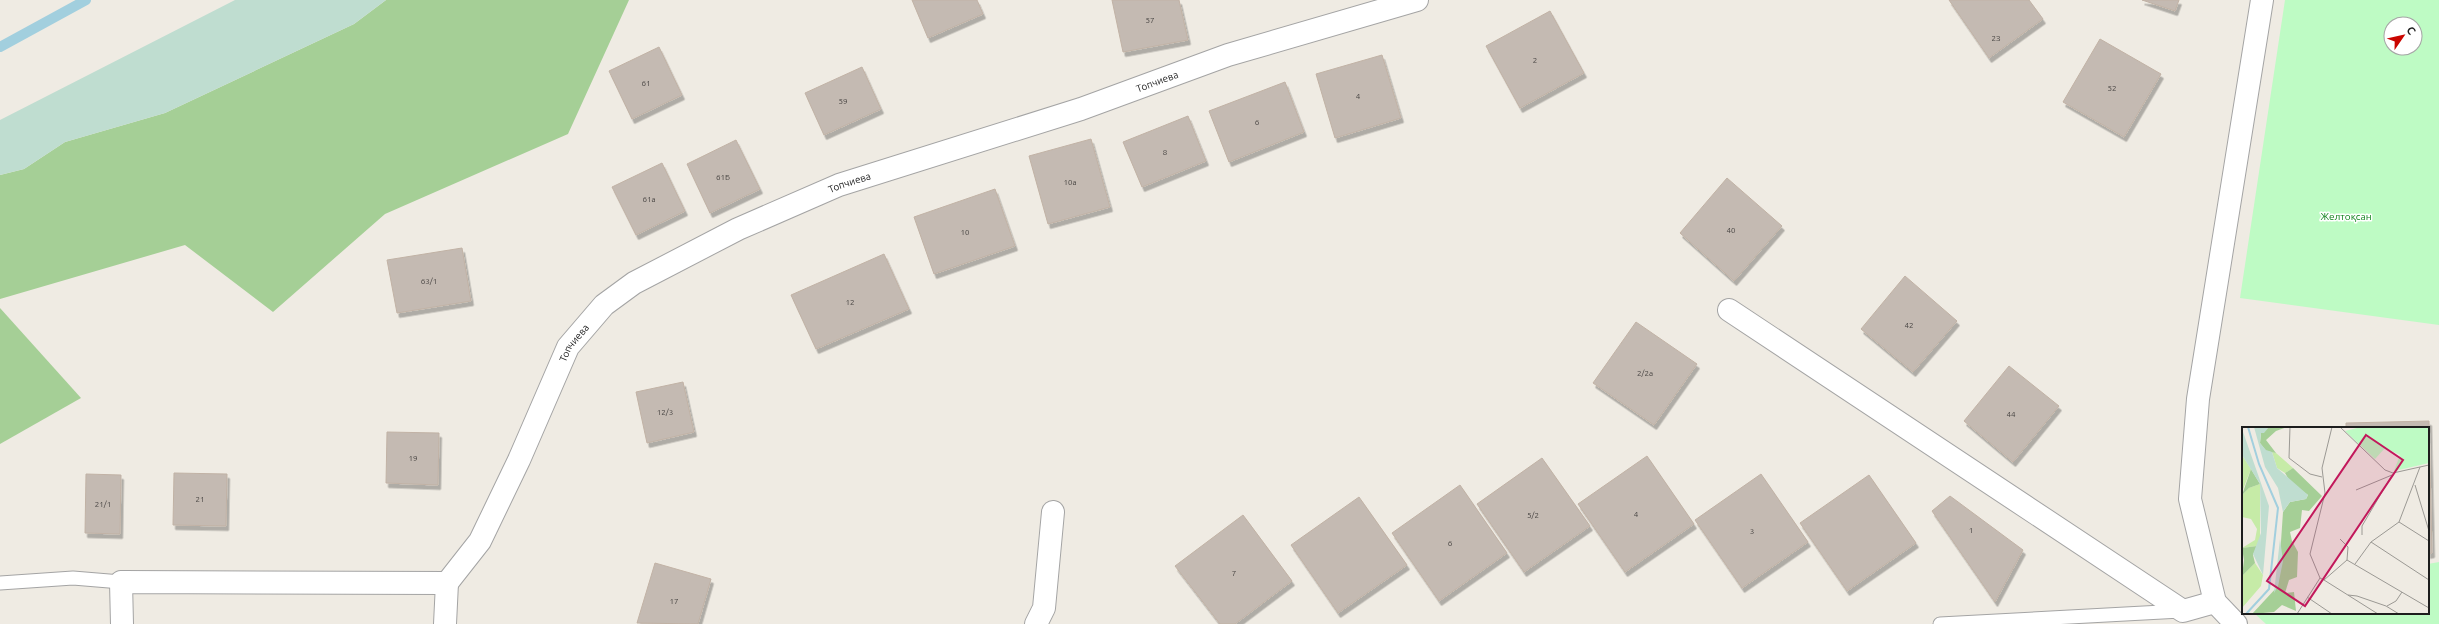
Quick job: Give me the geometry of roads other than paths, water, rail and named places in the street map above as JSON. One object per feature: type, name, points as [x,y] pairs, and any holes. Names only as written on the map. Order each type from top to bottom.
[{"type":"street","name":"Топчиева","points":[[446,583],[480,541],[519,460],[568,347],[604,305],[634,283],[738,229],[839,185],[1081,109],[1228,55],[1417,0]]},
{"type":"street","points":[[2236,624],[2215,602],[2190,499],[2198,399],[2262,0]]},
{"type":"street","points":[[1729,310],[2183,610],[2215,602]]},
{"type":"street","points":[[1036,624],[1044,608],[1053,512]]},
{"type":"street","points":[[122,624],[121,582],[446,583],[445,624]]},
{"type":"lane","points":[[0,583],[73,578],[121,582]]},
{"type":"lane","points":[[1940,624],[2183,610]]},
{"type":"waterway","points":[[0,47],[86,0]]},
{"type":"park label","name":"Желтоқсан","points":[[2346,216]]}]
